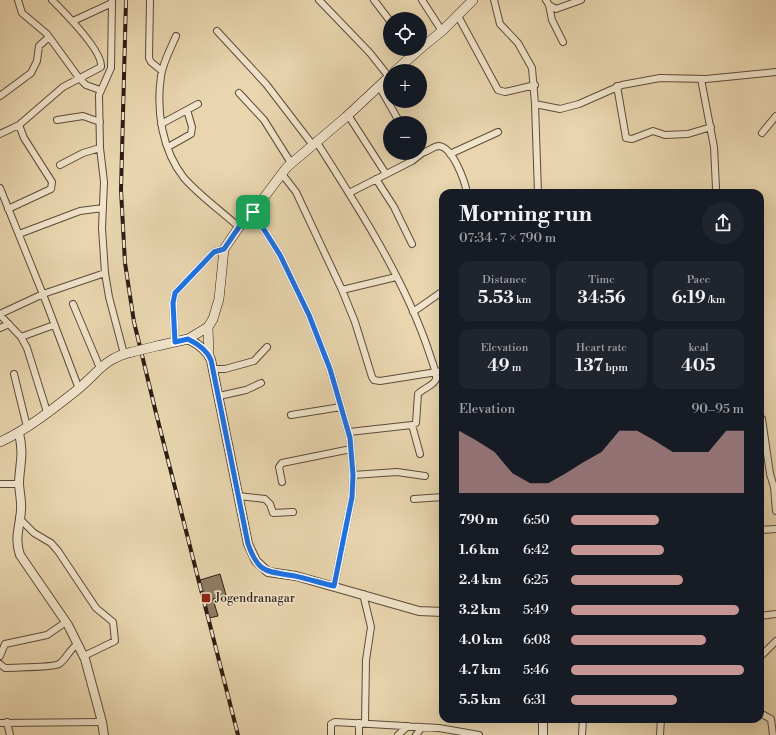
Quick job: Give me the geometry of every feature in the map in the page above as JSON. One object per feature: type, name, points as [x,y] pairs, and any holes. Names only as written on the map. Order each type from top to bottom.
[{"type":"main road","points":[[427,42],[442,31],[473,0]]},
{"type":"main road","points":[[403,64],[411,56]]},
{"type":"main road","points":[[0,442],[28,427],[79,389],[110,359],[128,353],[188,339],[208,327],[214,319],[219,299],[224,249],[239,227],[253,212],[291,163],[348,115],[383,83]]},
{"type":"main road","points":[[208,327],[209,356]]},
{"type":"street","points":[[18,0],[22,13],[49,37],[79,78],[90,88],[100,90]]},
{"type":"street","points":[[0,134],[19,125],[58,90],[101,67],[100,57],[73,21],[52,0]]},
{"type":"street","points":[[150,0],[149,58],[151,62],[162,71]]},
{"type":"street","points":[[319,0],[383,66]]},
{"type":"street","points":[[374,0],[383,12]]},
{"type":"street","points":[[422,0],[442,31]]},
{"type":"street","points":[[494,0],[500,24],[518,43],[530,63],[535,85],[538,189]]},
{"type":"street","points":[[547,3],[556,9],[581,0]]},
{"type":"street","points":[[73,21],[112,2],[111,68],[108,78],[100,90],[100,148],[104,182],[103,208],[105,273],[110,303],[128,353]]},
{"type":"street","points":[[547,3],[552,20],[563,42]]},
{"type":"street","points":[[458,16],[498,90],[505,92],[535,85]]},
{"type":"street","points":[[217,31],[266,84],[314,143],[349,193],[396,277],[413,312],[426,344],[436,377],[434,384],[418,394],[417,420],[412,425],[348,432]]},
{"type":"street","points":[[176,36],[162,71],[161,124],[168,147],[174,162],[184,178],[239,227]]},
{"type":"street","points":[[0,96],[31,73],[37,61],[39,46],[49,37]]},
{"type":"street","points":[[536,104],[560,109],[579,104],[617,86],[665,78],[701,79],[776,72]]},
{"type":"street","points":[[701,79],[714,147],[716,189]]},
{"type":"street","points":[[379,86],[396,116]]},
{"type":"street","points":[[617,86],[626,138],[632,139],[653,131],[665,135],[688,134],[711,127]]},
{"type":"street","points":[[239,92],[264,120],[291,163]]},
{"type":"street","points":[[161,124],[198,104]]},
{"type":"street","points":[[168,147],[191,134],[192,126],[186,110]]},
{"type":"street","points":[[348,115],[386,174]]},
{"type":"street","points":[[57,120],[83,116],[100,122]]},
{"type":"street","points":[[762,133],[776,116]]},
{"type":"street","points":[[8,208],[51,189],[52,186],[49,177],[24,138],[19,125]]},
{"type":"street","points":[[450,154],[498,132]]},
{"type":"street","points":[[427,150],[439,146],[447,150],[457,164],[466,189]]},
{"type":"street","points":[[60,165],[77,155],[100,148]]},
{"type":"street","points":[[349,193],[413,160]]},
{"type":"street","points":[[282,174],[299,198],[342,290],[355,322],[370,374],[374,380],[380,381],[439,372]]},
{"type":"street","points":[[376,179],[394,207],[412,244]]},
{"type":"street","points":[[0,188],[43,294],[79,389]]},
{"type":"street","points":[[19,234],[80,211],[103,208]]},
{"type":"street","points":[[253,212],[280,255],[309,315],[330,369],[348,432],[353,475],[352,497],[334,586]]},
{"type":"street","points":[[175,342],[173,303],[175,293],[214,252],[224,249]]},
{"type":"street","points":[[47,412],[33,364],[21,338],[0,314],[43,294],[105,273]]},
{"type":"street","points":[[342,290],[396,277]]},
{"type":"street","points":[[413,312],[439,294]]},
{"type":"street","points":[[72,304],[100,368]]},
{"type":"street","points":[[0,328],[9,324]]},
{"type":"street","points":[[21,338],[54,325]]},
{"type":"street","points":[[188,339],[199,345],[209,356],[219,396],[248,544],[259,565],[272,573],[296,576],[419,611],[439,612]]},
{"type":"street","points":[[213,369],[225,368],[254,361],[267,347]]},
{"type":"street","points":[[14,374],[28,427]]},
{"type":"street","points":[[219,396],[246,390],[261,383]]},
{"type":"street","points":[[291,415],[341,407]]},
{"type":"street","points":[[412,425],[420,454]]},
{"type":"street","points":[[19,433],[23,450],[19,484],[22,508],[16,533],[20,555],[66,622],[84,656],[102,722],[104,735]]},
{"type":"street","points":[[764,434],[770,474],[774,487],[776,510]]},
{"type":"street","points":[[282,482],[279,467],[282,463],[351,449]]},
{"type":"street","points":[[353,475],[397,472],[425,476]]},
{"type":"street","points":[[0,484],[19,484]]},
{"type":"street","points":[[239,496],[265,499],[270,504],[273,513],[293,512]]},
{"type":"street","points":[[414,499],[439,497]]},
{"type":"street","points":[[19,518],[34,533],[51,543],[58,551],[96,608],[113,622],[116,641],[84,656]]},
{"type":"street","points":[[764,530],[776,528]]},
{"type":"street","points":[[359,735],[362,723],[366,660],[371,627],[363,594]]},
{"type":"street","points":[[764,616],[776,614]]},
{"type":"street","points":[[0,656],[5,644],[47,635],[66,622]]},
{"type":"street","points":[[764,653],[776,641]]},
{"type":"street","points":[[0,664],[5,668],[55,666],[59,664],[71,648],[78,644]]},
{"type":"street","points":[[764,715],[771,718],[773,735]]},
{"type":"street","points":[[7,722],[10,735]]},
{"type":"street","points":[[0,723],[102,722]]},
{"type":"street","points":[[331,735],[330,727],[334,722],[422,727],[470,732],[479,735]]},
{"type":"street","points":[[543,723],[543,735]]},
{"type":"street","points":[[582,735],[583,723]]},
{"type":"street","points":[[660,735],[661,723]]},
{"type":"street","points":[[398,735],[408,726]]},
{"type":"street","points":[[416,735],[422,727]]},
{"type":"building","points":[[220,574],[226,595],[213,599],[218,616],[209,618],[200,580]]},
{"type":"railway","points":[[126,0],[121,190],[125,263],[134,322],[238,735]]},
{"type":"place","name":"Jogendranagar","points":[[206,598]]},
{"type":"route","points":[[253,212],[280,255],[309,315],[330,369],[350,438],[353,475],[352,497],[334,586],[296,576],[268,572],[265,571],[256,561],[248,544],[211,360],[207,352],[199,345],[188,339],[175,342],[173,297],[175,293],[214,252],[224,249],[239,227],[253,212]]}]
